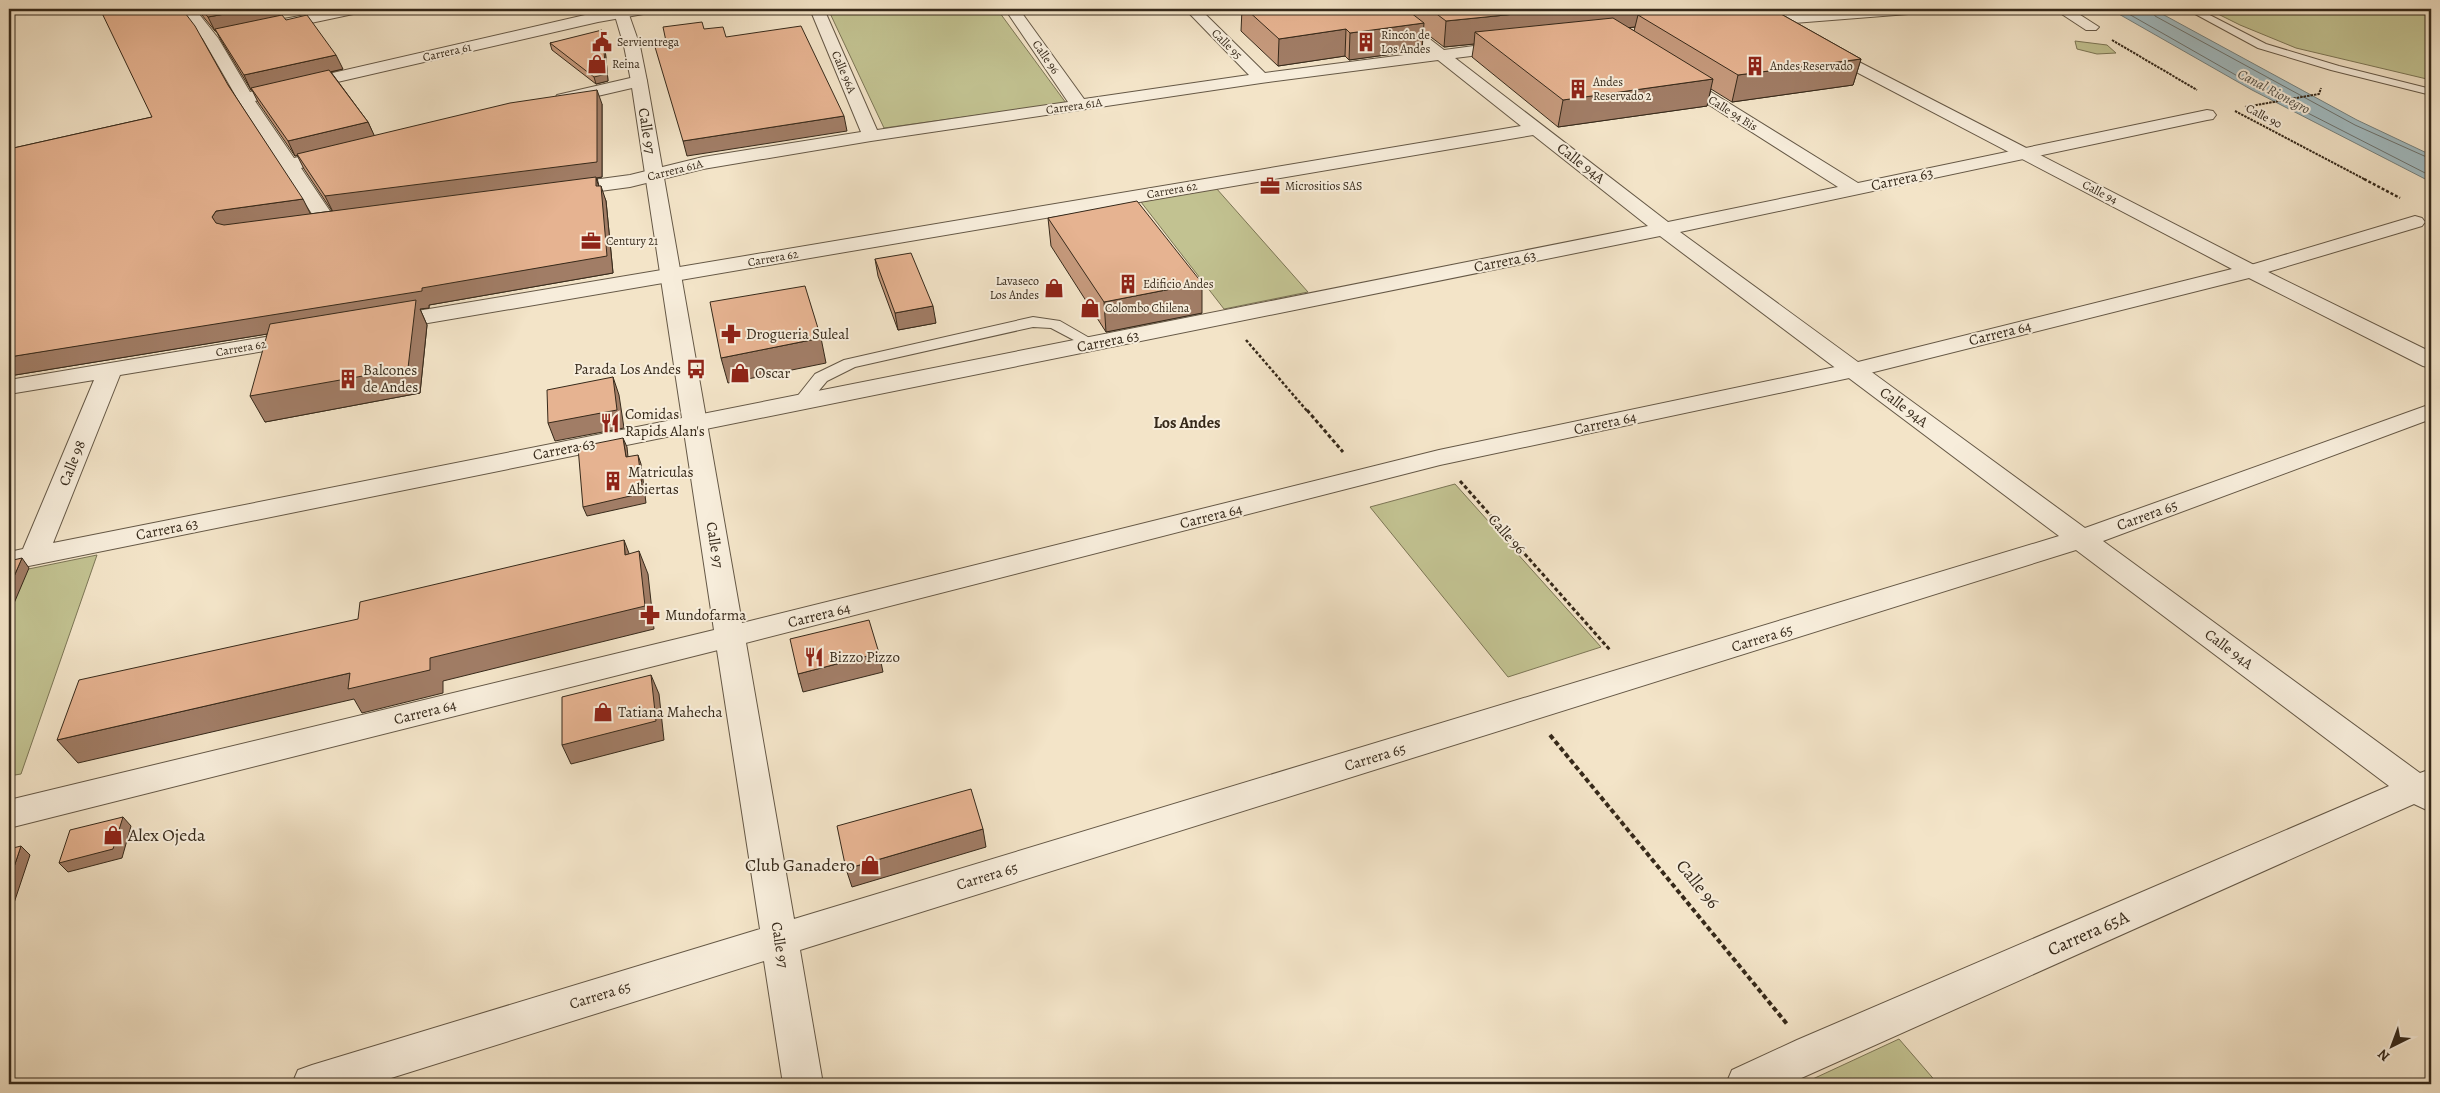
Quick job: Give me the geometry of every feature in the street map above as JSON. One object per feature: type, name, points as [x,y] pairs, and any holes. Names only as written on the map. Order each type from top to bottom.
[{"type":"street","points":[[187,9],[210,38],[245,98],[326,220]]},
{"type":"street","points":[[256,29],[358,9]]},
{"type":"street","name":"Carrera 61","points":[[245,98],[621,11],[649,9]]},
{"type":"street","name":"Calle 96A","points":[[817,9],[871,136]]},
{"type":"street","name":"Calle 96","points":[[1012,9],[1079,105]]},
{"type":"street","name":"Calle 95","points":[[1192,9],[1261,78]]},
{"type":"street","name":"Calle 94A","points":[[1382,9],[1538,128],[1664,229],[2081,539],[2427,790]]},
{"type":"street","points":[[1796,34],[1760,19],[1921,9]]},
{"type":"street","points":[[2061,9],[2091,27]]},
{"type":"street","name":"Calle 97","points":[[621,11],[639,81],[655,175],[803,1084]]},
{"type":"street","points":[[210,38],[228,34]]},
{"type":"street","name":"Calle 94","points":[[1814,43],[2251,271],[2431,361]]},
{"type":"street","name":"Carrera 61A","points":[[549,192],[617,183],[703,163],[871,136],[1261,78],[1526,45]]},
{"type":"street","name":"Calle 94 Bis","points":[[1662,68],[1855,189]]},
{"type":"street","points":[[542,104],[639,81]]},
{"type":"street","name":"Carrera 63","points":[[9,561],[1664,229],[2206,115]]},
{"type":"street","name":"Carrera 62","points":[[366,326],[1538,128]]},
{"type":"street","points":[[289,165],[348,151]]},
{"type":"street","name":"Carrera 64","points":[[9,814],[730,637],[1439,458],[1854,370],[2251,271],[2415,222]]},
{"type":"street","name":"Carrera 62","points":[[9,387],[317,335]]},
{"type":"street","name":"Calle 98","points":[[34,556],[110,370]]},
{"type":"street","name":"Carrera 65","points":[[312,1084],[2081,539],[2431,411]]},
{"type":"street","name":"Carrera 65A","points":[[1746,1084],[1811,1053],[2427,790]]},
{"type":"lane","points":[[2191,9],[2262,46],[2335,68],[2431,92]]},
{"type":"lane","points":[[800,403],[817,380],[830,370],[850,363],[1032,322],[1055,324],[1092,344]]},
{"type":"path","points":[[2091,27],[2200,92]]},
{"type":"path","points":[[2245,107],[2319,94]]},
{"type":"path","name":"Calle 90","points":[[2232,110],[2405,201]]},
{"type":"path","points":[[1226,317],[1365,477]]},
{"type":"path","name":"Calle 96","points":[[1439,458],[1634,677]]},
{"type":"path","name":"Calle 96","points":[[1529,709],[1811,1053]]},
{"type":"green space","points":[[828,9],[997,9],[1066,103],[884,128]]},
{"type":"green space","points":[[2208,9],[2431,9],[2431,80],[2296,48],[2240,25]]},
{"type":"green space","points":[[2075,41],[2107,45],[2116,53],[2097,54],[2077,49]]},
{"type":"green space","points":[[1216,188],[1308,292],[1224,309],[1141,202]]},
{"type":"green space","points":[[1455,484],[1601,647],[1508,677],[1370,507]]},
{"type":"green space","points":[[97,555],[21,774],[9,776],[9,573]]},
{"type":"green space","points":[[1899,1039],[1938,1084],[1802,1084]]},
{"type":"water","name":"Canal Rionegro","points":[[2110,9],[2153,9],[2357,120],[2431,155],[2431,182],[2252,90]]},
{"type":"building","points":[[100,9],[182,9],[195,26],[228,85],[303,199],[216,211],[212,217],[216,223],[224,225],[596,177],[596,186],[601,186],[607,256],[422,288],[422,291],[9,357],[9,149],[152,117]]},
{"type":"building","points":[[201,9],[253,9],[208,17]]},
{"type":"building","points":[[1246,9],[1406,9],[1424,23],[1350,33],[1346,29],[1279,39]]},
{"type":"building","points":[[1430,9],[1565,9],[1446,21]]},
{"type":"building","points":[[1700,9],[1772,9],[1861,59],[1738,75],[1638,15]]},
{"type":"building","points":[[282,15],[286,20],[307,15],[336,55],[244,75],[215,29]]},
{"type":"building","points":[[1613,18],[1713,79],[1563,100],[1475,32]]},
{"type":"building","points":[[702,22],[704,29],[723,27],[726,37],[801,26],[844,116],[683,141],[655,47],[667,46],[663,27]]},
{"type":"building","points":[[602,30],[606,74],[594,77],[550,43]]},
{"type":"building","points":[[329,70],[368,122],[288,141],[251,88]]},
{"type":"building","points":[[597,90],[597,162],[325,196],[297,154],[510,103]]},
{"type":"building","points":[[1137,201],[1202,283],[1104,302],[1048,218]]},
{"type":"building","points":[[911,253],[933,306],[895,313],[875,259]]},
{"type":"building","points":[[805,286],[821,338],[721,358],[710,302]]},
{"type":"building","points":[[416,300],[408,368],[250,396],[270,324]]},
{"type":"building","points":[[613,377],[617,410],[548,423],[547,390]]},
{"type":"building","points":[[623,438],[626,457],[638,455],[643,493],[583,507],[578,447]]},
{"type":"building","points":[[624,540],[625,555],[639,551],[645,606],[430,658],[430,670],[348,689],[350,673],[57,740],[79,680],[358,619],[360,602]]},
{"type":"building","points":[[22,558],[9,588],[9,561]]},
{"type":"building","points":[[869,620],[879,653],[798,674],[790,639]]},
{"type":"building","points":[[651,675],[656,721],[562,745],[562,697]]},
{"type":"building","points":[[971,789],[983,829],[846,869],[837,826]]},
{"type":"building","points":[[123,817],[113,849],[59,863],[70,830]]},
{"type":"building","points":[[21,846],[9,882],[9,849]]},
{"type":"place","name":"Servientrega","points":[[602,42]]},
{"type":"place","name":"Rincón de Los Andes","points":[[1366,42]]},
{"type":"place","name":"Reina","points":[[597,64]]},
{"type":"place","name":"Andes Reservado","points":[[1755,66]]},
{"type":"place","name":"Andes Reservado 2","points":[[1578,89]]},
{"type":"place","name":"Micrositios SAS","points":[[1270,186]]},
{"type":"place","name":"Century 21","points":[[591,241]]},
{"type":"place","name":"Edificio Andes","points":[[1128,284]]},
{"type":"place","name":"Lavaseco Los Andes","points":[[1054,288]]},
{"type":"place","name":"Colombo Chilena","points":[[1090,308]]},
{"type":"place","name":"Drogueria Suleal","points":[[731,334]]},
{"type":"place","name":"Parada Los Andes","points":[[696,369]]},
{"type":"place","name":"Oscar","points":[[740,373]]},
{"type":"place","name":"Balcones de Andes","points":[[348,379]]},
{"type":"place","name":"Comidas Rapids Alan's","points":[[610,423]]},
{"type":"place","name":"Matriculas Abiertas","points":[[613,481]]},
{"type":"place","name":"Mundofarma","points":[[650,615]]},
{"type":"place","name":"Bizzo Pizzo","points":[[814,657]]},
{"type":"place","name":"Tatiana Mahecha","points":[[603,712]]},
{"type":"place","name":"Alex Ojeda","points":[[113,835]]},
{"type":"place","name":"Club Ganadero","points":[[870,865]]},
{"type":"district","name":"Los Andes","points":[[1187,422]]}]
